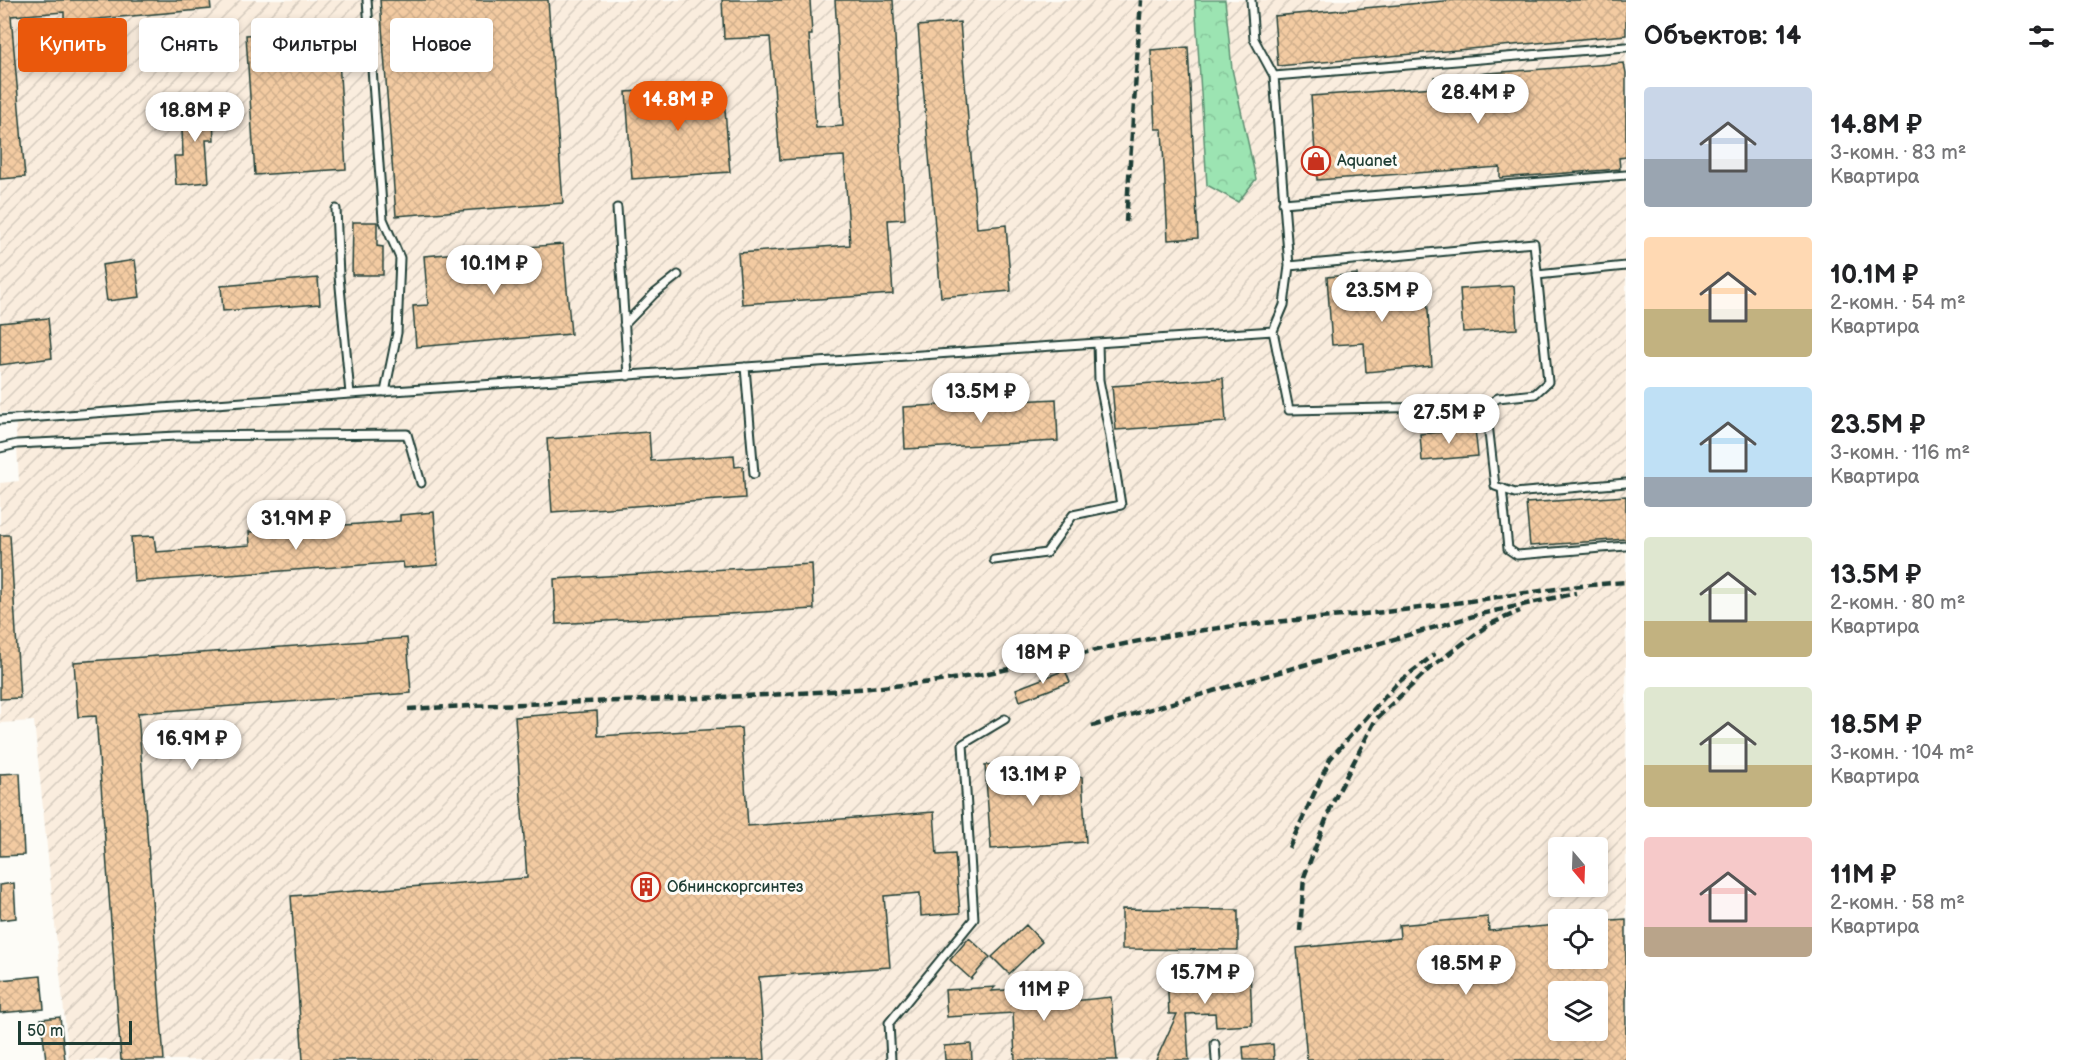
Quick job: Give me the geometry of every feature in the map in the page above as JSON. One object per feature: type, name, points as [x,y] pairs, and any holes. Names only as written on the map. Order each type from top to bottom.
[{"type":"lane","points":[[367,0],[383,219],[400,258],[397,333],[385,392]]},
{"type":"lane","points":[[1251,0],[1254,39],[1274,76],[1289,266],[1284,305],[1273,331],[1289,410],[1486,406],[1498,398],[1535,394],[1548,382],[1534,243],[1289,266]]},
{"type":"lane","points":[[1274,76],[1626,47]]},
{"type":"lane","points":[[1283,203],[1626,175]]},
{"type":"lane","points":[[617,208],[628,375]]},
{"type":"lane","points":[[336,209],[339,276],[350,394]]},
{"type":"lane","points":[[1537,275],[1626,267]]},
{"type":"lane","points":[[624,325],[654,294],[678,274]]},
{"type":"lane","points":[[0,420],[1273,331]]},
{"type":"lane","points":[[994,560],[1046,554],[1073,515],[1121,505],[1099,380],[1098,343]]},
{"type":"lane","points":[[745,368],[754,474]]},
{"type":"lane","points":[[1486,406],[1495,486],[1515,494],[1626,483]]},
{"type":"lane","points":[[0,448],[17,444],[177,436],[407,434],[421,483]]},
{"type":"lane","points":[[1502,488],[1508,549],[1517,555],[1626,546]]},
{"type":"lane","points":[[891,1060],[889,1023],[974,919],[963,744],[1005,719]]},
{"type":"lane","points":[[1215,1044],[1216,1060]]},
{"type":"shaded area","points":[[0,0],[1626,0],[1626,1060],[69,1060],[34,721],[0,723],[0,483],[19,481],[15,413],[0,413]]},
{"type":"green space","points":[[1195,0],[1225,0],[1232,69],[1256,179],[1238,202],[1207,185]]},
{"type":"building","points":[[0,0],[210,0],[211,9],[109,18],[64,18],[64,12],[11,16],[25,177],[0,179]]},
{"type":"building","points":[[380,0],[548,0],[563,203],[396,216]]},
{"type":"building","points":[[722,0],[810,0],[812,35],[809,35],[816,128],[843,126],[835,0],[893,0],[905,219],[888,220],[893,294],[742,304],[738,253],[850,245],[844,156],[780,160],[770,37],[724,39]]},
{"type":"building","points":[[1455,0],[1626,0],[1626,35],[1278,66],[1274,16]]},
{"type":"building","points":[[960,22],[977,228],[1006,225],[1011,291],[941,297],[918,26]]},
{"type":"building","points":[[246,35],[251,35],[251,72],[340,72],[346,169],[255,175]]},
{"type":"building","points":[[1188,47],[1198,238],[1168,240],[1162,129],[1155,129],[1151,50]]},
{"type":"building","points":[[1624,63],[1626,157],[1619,158],[1620,169],[1500,178],[1500,167],[1317,180],[1311,96],[1435,87],[1434,77]]},
{"type":"building","points":[[723,85],[730,172],[632,179],[626,92]]},
{"type":"building","points":[[212,100],[214,140],[206,140],[209,182],[176,185],[174,156],[183,156],[181,102]]},
{"type":"building","points":[[353,222],[377,222],[377,246],[383,247],[383,275],[352,275]]},
{"type":"building","points":[[563,244],[571,334],[416,347],[413,306],[428,305],[424,256]]},
{"type":"building","points":[[135,260],[140,297],[107,301],[102,265]]},
{"type":"building","points":[[1357,274],[1358,289],[1426,283],[1432,366],[1366,372],[1364,343],[1332,345],[1327,277]]},
{"type":"building","points":[[318,278],[320,304],[223,311],[221,286]]},
{"type":"building","points":[[1514,286],[1517,329],[1463,332],[1460,289]]},
{"type":"building","points":[[48,318],[52,358],[0,365],[0,323]]},
{"type":"building","points":[[1223,378],[1226,422],[1116,430],[1112,386]]},
{"type":"building","points":[[1056,399],[1058,441],[905,449],[903,407]]},
{"type":"building","points":[[1475,429],[1478,456],[1422,461],[1420,434]]},
{"type":"building","points":[[649,432],[651,461],[734,455],[735,467],[743,466],[745,498],[552,512],[547,439]]},
{"type":"building","points":[[1626,496],[1626,539],[1530,546],[1526,503]]},
{"type":"building","points":[[434,512],[438,565],[404,568],[403,562],[134,582],[131,537],[154,536],[156,552],[250,545],[249,532],[400,521],[400,515]]},
{"type":"building","points":[[0,535],[10,535],[20,698],[0,699]]},
{"type":"building","points":[[812,564],[814,609],[556,624],[554,579]]},
{"type":"building","points":[[407,638],[411,693],[138,713],[164,1060],[121,1060],[96,716],[78,717],[74,662]]},
{"type":"building","points":[[1065,670],[1070,682],[1020,701],[1016,689]]},
{"type":"building","name":"Обнинскоргсинтез","points":[[597,711],[598,736],[741,728],[748,826],[934,812],[937,855],[955,854],[960,913],[921,916],[920,893],[884,896],[890,967],[759,977],[765,1060],[303,1060],[291,896],[527,878],[515,717]]},
{"type":"building","points":[[1044,761],[1045,779],[1082,777],[1086,842],[991,849],[985,765]]},
{"type":"building","points":[[20,773],[24,855],[0,856],[0,774]]},
{"type":"building","points":[[14,883],[16,918],[0,920],[0,885]]},
{"type":"building","points":[[1122,909],[1238,910],[1238,950],[1122,949]]},
{"type":"building","points":[[1488,917],[1489,931],[1548,926],[1548,969],[1608,969],[1608,920],[1626,919],[1626,1060],[1307,1060],[1297,948],[1400,938],[1399,925]]},
{"type":"building","points":[[1026,925],[1042,942],[1009,974],[992,957]]},
{"type":"building","points":[[969,938],[990,957],[971,979],[950,960]]},
{"type":"building","points":[[1250,970],[1252,1025],[1216,1027],[1215,1013],[1186,1014],[1189,1060],[1156,1060],[1177,1014],[1169,1014],[1167,973]]},
{"type":"building","points":[[41,976],[44,1009],[0,1013],[0,980]]},
{"type":"building","points":[[995,987],[991,991],[1053,987],[1054,1003],[1111,997],[1117,1060],[1015,1060],[1013,1013],[947,1017],[945,990]]},
{"type":"building","points":[[60,1017],[65,1060],[46,1060],[41,1019]]},
{"type":"building","points":[[971,1044],[972,1060],[945,1060],[944,1046]]},
{"type":"building","points":[[1273,1044],[1274,1060],[1244,1060],[1243,1047]]},
{"type":"railway","points":[[1126,222],[1141,0]]},
{"type":"railway","points":[[408,709],[787,694],[913,684],[1004,670],[1187,633],[1251,624],[1412,609],[1545,590],[1626,582]]},
{"type":"railway","points":[[1092,726],[1481,614],[1576,593]]},
{"type":"railway","points":[[1300,931],[1304,877],[1332,804],[1376,719],[1431,667],[1488,625],[1520,611]]},
{"type":"railway","points":[[1289,848],[1330,759],[1396,684],[1435,654]]},
{"type":"place","name":"Aquanet","points":[[1316,161]]},
{"type":"place","name":"Обнинскоргсинтез","points":[[646,887]]}]
